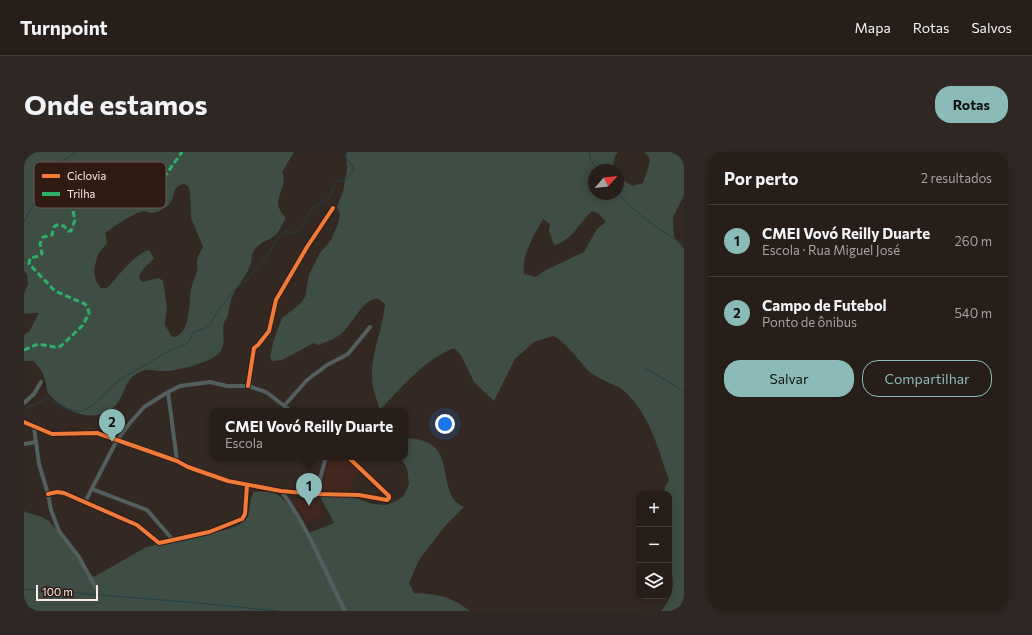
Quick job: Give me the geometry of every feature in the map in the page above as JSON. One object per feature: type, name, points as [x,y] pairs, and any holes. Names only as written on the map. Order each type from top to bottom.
[{"type":"street","points":[[248,386],[254,348],[269,331],[276,300],[307,247],[333,208]]},
{"type":"street","points":[[284,406],[307,380],[348,354],[370,327]]},
{"type":"street","points":[[24,403],[34,394],[42,382]]},
{"type":"street","points":[[85,502],[117,440],[130,423],[144,407],[180,386],[210,382],[227,386],[248,386],[266,392],[287,408]]},
{"type":"street","points":[[168,392],[177,461]]},
{"type":"street","points":[[24,422],[52,434],[92,432],[177,461],[188,467],[228,481],[281,491],[316,494],[359,495],[387,500],[389,496],[351,460]]},
{"type":"street","points":[[34,427],[39,464],[51,510],[59,531],[79,557],[96,588]]},
{"type":"street","points":[[24,444],[36,442]]},
{"type":"street","points":[[316,494],[325,460]]},
{"type":"street","points":[[48,494],[57,492],[64,493],[85,502],[137,525],[159,543],[209,532],[242,519],[245,514],[247,485]]},
{"type":"street","points":[[92,489],[147,510],[173,540]]},
{"type":"street","points":[[281,491],[290,503],[303,526],[345,611]]},
{"type":"shaded area","points":[[328,460],[345,460],[359,472],[349,493],[320,493]]},
{"type":"shaded area","points":[[292,499],[317,499],[324,513],[308,524]]},
{"type":"green space","points":[[24,152],[294,152],[282,172],[284,182],[278,200],[280,211],[286,218],[277,234],[259,245],[253,252],[248,271],[231,300],[227,318],[223,327],[224,343],[221,350],[218,354],[207,360],[184,368],[170,371],[149,370],[134,375],[127,383],[121,398],[114,407],[107,412],[99,415],[83,415],[68,409],[49,394],[42,371],[38,366],[33,361],[24,361],[24,335],[29,332],[39,313],[24,313],[24,294],[28,284],[27,274],[24,271]],"holes":[[[34,162],[166,162],[166,207],[170,204],[175,190],[179,186],[184,184],[188,186],[190,191],[191,218],[203,247],[197,260],[196,276],[192,284],[186,325],[183,331],[172,337],[165,325],[167,307],[163,281],[159,278],[142,282],[139,278],[143,269],[154,258],[149,250],[138,256],[126,266],[107,288],[101,288],[96,281],[94,272],[98,254],[107,243],[105,233],[124,220],[143,211],[154,213],[164,208],[34,208]]]},
{"type":"green space","points":[[346,152],[618,152],[615,156],[613,164],[588,164],[588,200],[624,200],[624,181],[633,186],[643,183],[650,162],[649,157],[644,152],[684,152],[684,195],[673,217],[674,237],[684,249],[684,611],[661,611],[668,599],[672,599],[672,491],[664,491],[669,480],[652,431],[639,408],[622,389],[590,372],[568,347],[558,339],[553,336],[534,342],[515,359],[494,401],[474,382],[461,355],[454,348],[443,353],[423,367],[405,383],[382,408],[379,408],[372,381],[373,359],[385,304],[378,299],[369,301],[338,336],[318,345],[314,343],[282,360],[272,361],[270,357],[274,339],[282,318],[300,304],[305,297],[309,275],[320,253],[331,240],[338,224],[340,215],[337,206],[343,192],[347,169]],"holes":[[[592,211],[599,214],[606,222],[597,229],[584,252],[544,271],[536,277],[524,274],[524,260],[526,253],[543,219],[550,224],[549,231],[554,245],[571,236]]]},
{"type":"green space","points":[[408,439],[424,441],[433,446],[439,452],[442,460],[451,495],[456,502],[464,507],[445,526],[419,560],[409,583],[414,593],[444,597],[456,602],[470,611],[24,611],[24,510],[25,512],[42,517],[49,521],[71,547],[85,569],[94,577],[146,547],[229,529],[240,524],[248,517],[251,498],[254,492],[271,492],[285,501],[306,534],[334,523],[318,493],[353,497],[373,504],[386,505],[403,497],[409,484],[407,468],[402,460],[408,460]]},
{"type":"waterway","points":[[62,162],[76,152]]},
{"type":"waterway","points":[[24,409],[48,398],[64,408],[75,411],[84,411],[93,405],[119,380],[171,350],[189,342],[193,332],[206,328],[210,325],[233,291],[246,280],[265,259],[278,238],[286,231],[294,234],[302,225],[312,208],[330,196],[336,182],[345,180],[354,170],[345,155],[348,152]]},
{"type":"waterway","points":[[589,152],[593,164]]},
{"type":"waterway","points":[[624,200],[658,228],[684,245]]},
{"type":"waterway","points":[[24,222],[34,204]]},
{"type":"waterway","points":[[643,367],[684,391]]},
{"type":"waterway","points":[[24,589],[188,602],[278,611]]},
{"type":"marked path","points":[[166,175],[182,152]]},
{"type":"marked path","points":[[24,350],[38,344],[55,347],[61,346],[82,326],[89,313],[85,304],[55,291],[29,264],[30,258],[42,254],[40,244],[43,237],[52,235],[56,225],[64,226],[68,231],[71,231],[75,220],[72,208]]},
{"type":"cycle path","points":[[248,386],[254,348],[269,331],[276,300],[307,247],[333,208]]},
{"type":"cycle path","points":[[24,422],[52,434],[97,433],[177,461],[188,467],[228,481],[281,491],[316,494],[359,495],[387,500],[389,496],[351,460]]},
{"type":"cycle path","points":[[48,494],[57,492],[64,493],[137,525],[159,543],[209,532],[242,519],[245,514],[247,485]]},
{"type":"place","name":"Campo de Futebol","points":[[112,442]]},
{"type":"place","name":"CMEI Vovó Reilly Duarte","points":[[309,506]]}]
